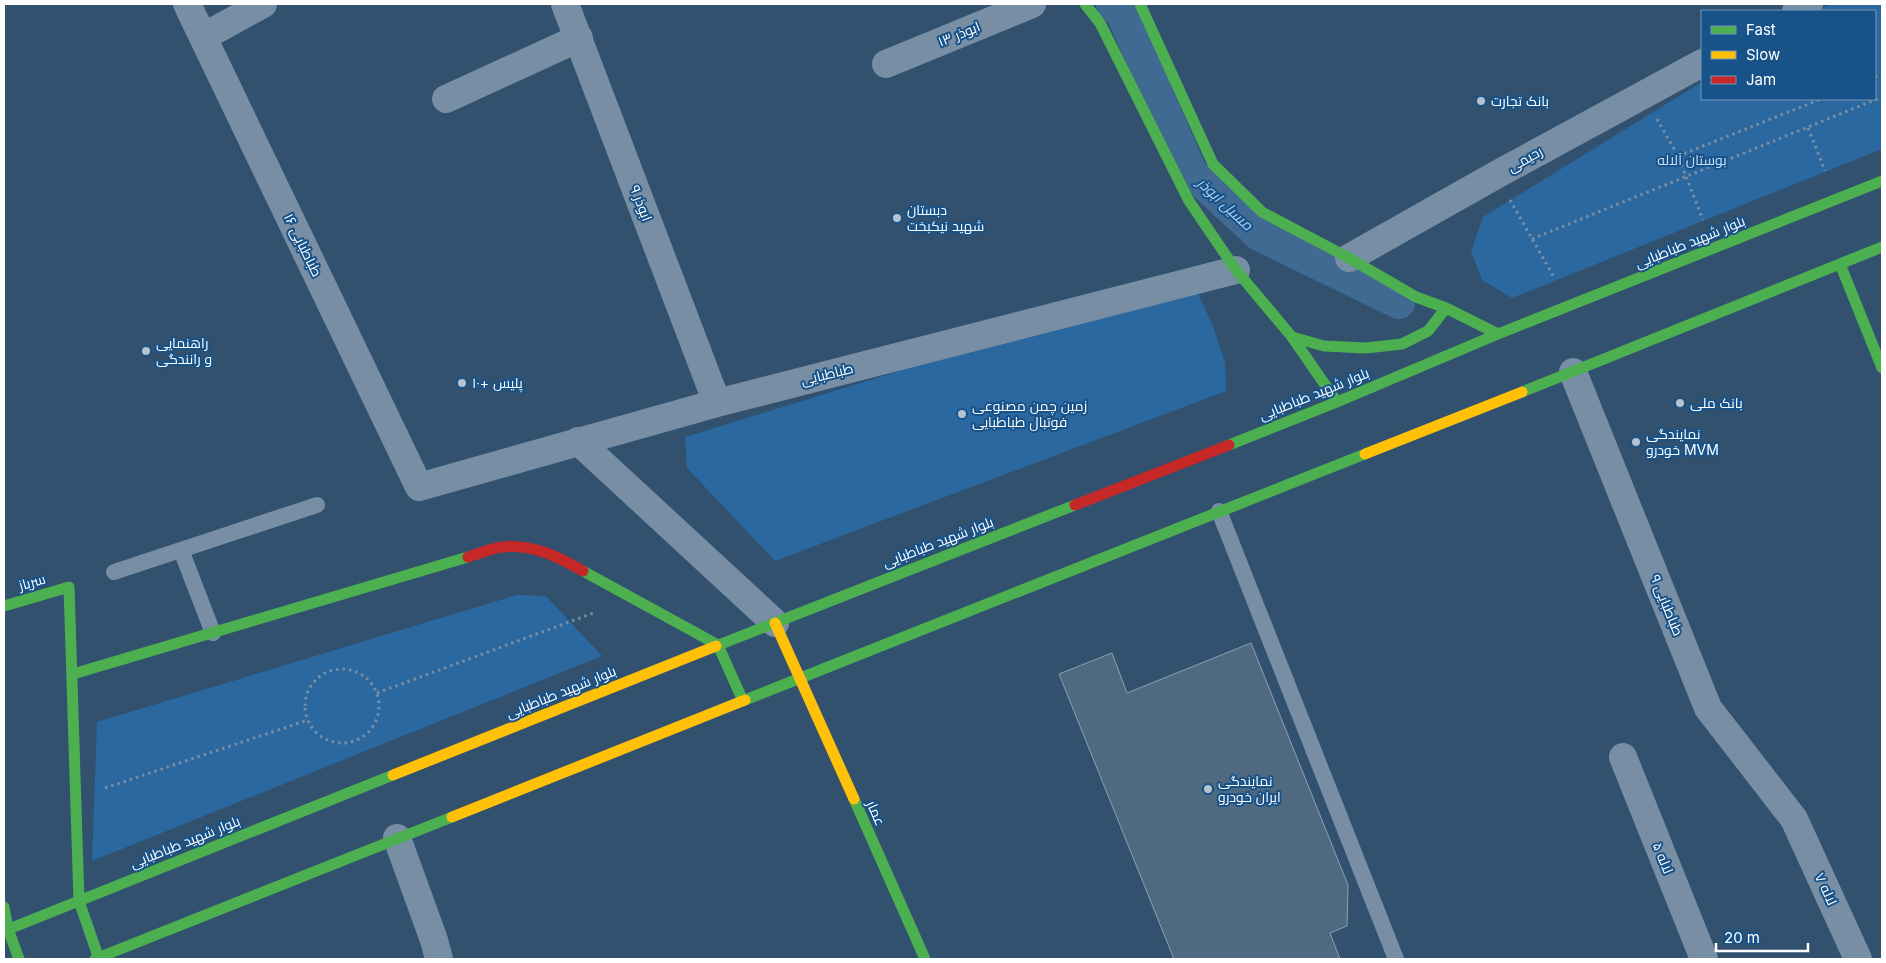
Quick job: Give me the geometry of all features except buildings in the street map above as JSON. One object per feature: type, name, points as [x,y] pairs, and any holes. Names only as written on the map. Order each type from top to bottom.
[{"type":"main road","points":[[1085,4],[1100,23],[1188,201],[1236,270],[1292,337],[1337,402]]},
{"type":"main road","points":[[1140,4],[1213,164],[1262,212],[1349,258],[1416,297],[1446,308],[1498,334]]},
{"type":"main road","name":"بلوار شهید طباطبایی","points":[[6,930],[718,645],[1337,402],[1498,334],[1882,181]]},
{"type":"main road","points":[[743,701],[718,645],[553,554],[530,548],[501,547],[73,674],[79,901],[98,959],[397,838],[743,701],[1220,511],[1573,372],[1882,247]]},
{"type":"main road","points":[[1840,264],[1882,368]]},
{"type":"main road","points":[[1292,337],[1324,346],[1366,348],[1402,344],[1428,331],[1446,308]]},
{"type":"main road","name":"سرباز","points":[[4,606],[69,587],[73,674]]},
{"type":"main road","name":"عمار","points":[[775,623],[925,959]]},
{"type":"main road","points":[[4,907],[6,930],[19,959]]},
{"type":"street","name":"طباطبایی ۱۶","points":[[187,4],[419,486]]},
{"type":"street","points":[[203,37],[263,4]]},
{"type":"street","name":"ابوذر ۹","points":[[566,4],[717,402]]},
{"type":"street","name":"ابوذر ۱۳","points":[[886,64],[1032,4]]},
{"type":"street","points":[[1798,10],[1810,4]]},
{"type":"street","points":[[446,99],[579,38]]},
{"type":"street","name":"رحیمی","points":[[1349,258],[1701,63]]},
{"type":"street","name":"طباطبایی","points":[[419,486],[717,402],[1236,270]]},
{"type":"street","name":"طباطبایی ۹","points":[[1573,372],[1708,708],[1794,819]]},
{"type":"street","points":[[578,441],[775,623]]},
{"type":"street","name":"لاله ۵","points":[[1623,757],[1704,959]]},
{"type":"street","name":"لاله ۷","points":[[1794,819],[1858,959]]},
{"type":"street","points":[[397,838],[434,940],[439,959]]},
{"type":"lane","points":[[114,572],[317,506]]},
{"type":"lane","points":[[1220,511],[1396,959]]},
{"type":"lane","points":[[181,550],[213,633]]},
{"type":"path","points":[[1643,95],[1678,156],[1714,248]]},
{"type":"path","points":[[1532,239],[1882,98]]},
{"type":"path","points":[[1678,156],[1818,100]]},
{"type":"path","points":[[1808,128],[1836,199]]},
{"type":"path","points":[[1496,175],[1570,305]]},
{"type":"path","points":[[376,693],[634,598]]},
{"type":"path","points":[[341,669],[354,671],[373,686],[376,693],[379,710],[376,722],[370,732],[360,739],[349,743],[326,740],[316,733],[305,712],[310,688],[318,678],[329,672],[341,669]]},
{"type":"path","points":[[76,798],[308,720]]},
{"type":"green space","name":"بوستان آلاله","points":[[1830,4],[1882,4],[1882,149],[1512,298],[1482,280],[1471,251],[1483,217],[1701,83],[1701,100],[1876,100],[1876,10],[1820,10]]},
{"type":"green space","name":"زمین چمن مصنوعی فوتبال طباطبایی","points":[[1192,281],[1213,326],[1225,363],[1226,391],[775,561],[687,468],[685,437]]},
{"type":"green space","points":[[517,595],[546,596],[602,656],[92,861],[97,722]]},
{"type":"waterway","name":"مسیل ابوذر","points":[[1112,4],[1122,14],[1192,173],[1259,235],[1399,303]]},
{"type":"traffic: fast","points":[[1085,4],[1100,23],[1189,201],[1236,270],[1292,337],[1337,402]]},
{"type":"traffic: fast","points":[[1140,4],[1213,164],[1262,212],[1349,258],[1416,297],[1446,308],[1498,334]]},
{"type":"traffic: fast","points":[[1229,445],[1498,334],[1882,181]]},
{"type":"traffic: fast","points":[[1522,392],[1882,247]]},
{"type":"traffic: fast","points":[[1840,264],[1882,368]]},
{"type":"traffic: fast","points":[[1292,337],[1324,346],[1366,348],[1402,344],[1428,331],[1446,308]]},
{"type":"traffic: fast","points":[[745,700],[1365,454]]},
{"type":"traffic: fast","points":[[716,646],[1075,505]]},
{"type":"traffic: fast","points":[[73,674],[468,557]]},
{"type":"traffic: fast","points":[[583,571],[718,645],[743,701]]},
{"type":"traffic: fast","points":[[4,606],[69,587],[79,901],[99,959]]},
{"type":"traffic: fast","points":[[4,931],[393,775]]},
{"type":"traffic: fast","points":[[854,799],[925,959]]},
{"type":"traffic: fast","points":[[95,959],[452,817]]},
{"type":"traffic: fast","points":[[4,907],[8,929],[19,959]]},
{"type":"traffic: slow","points":[[1365,454],[1522,392]]},
{"type":"traffic: slow","points":[[775,623],[854,799]]},
{"type":"traffic: slow","points":[[393,775],[716,646]]},
{"type":"traffic: slow","points":[[452,817],[745,700]]},
{"type":"traffic: jam","points":[[1075,505],[1229,445]]},
{"type":"traffic: jam","points":[[468,557],[498,548],[524,547],[564,560],[583,571]]},
{"type":"place","name":"بانک تجارت","points":[[1481,101]]},
{"type":"place","name":"دبستان شهید نیکبخت","points":[[897,218]]},
{"type":"place","name":"راهنمایی و رانندگی","points":[[146,351]]},
{"type":"place","name":"پلیس +۱۰","points":[[462,383]]},
{"type":"place","name":"بانک ملی","points":[[1680,403]]},
{"type":"place","name":"زمین چمن مصنوعی فوتبال طباطبایی","points":[[962,414]]},
{"type":"place","name":"نمایندگی خودرو MVM","points":[[1636,442]]},
{"type":"place","name":"نمایندگی ایران خودرو","points":[[1208,789]]}]
